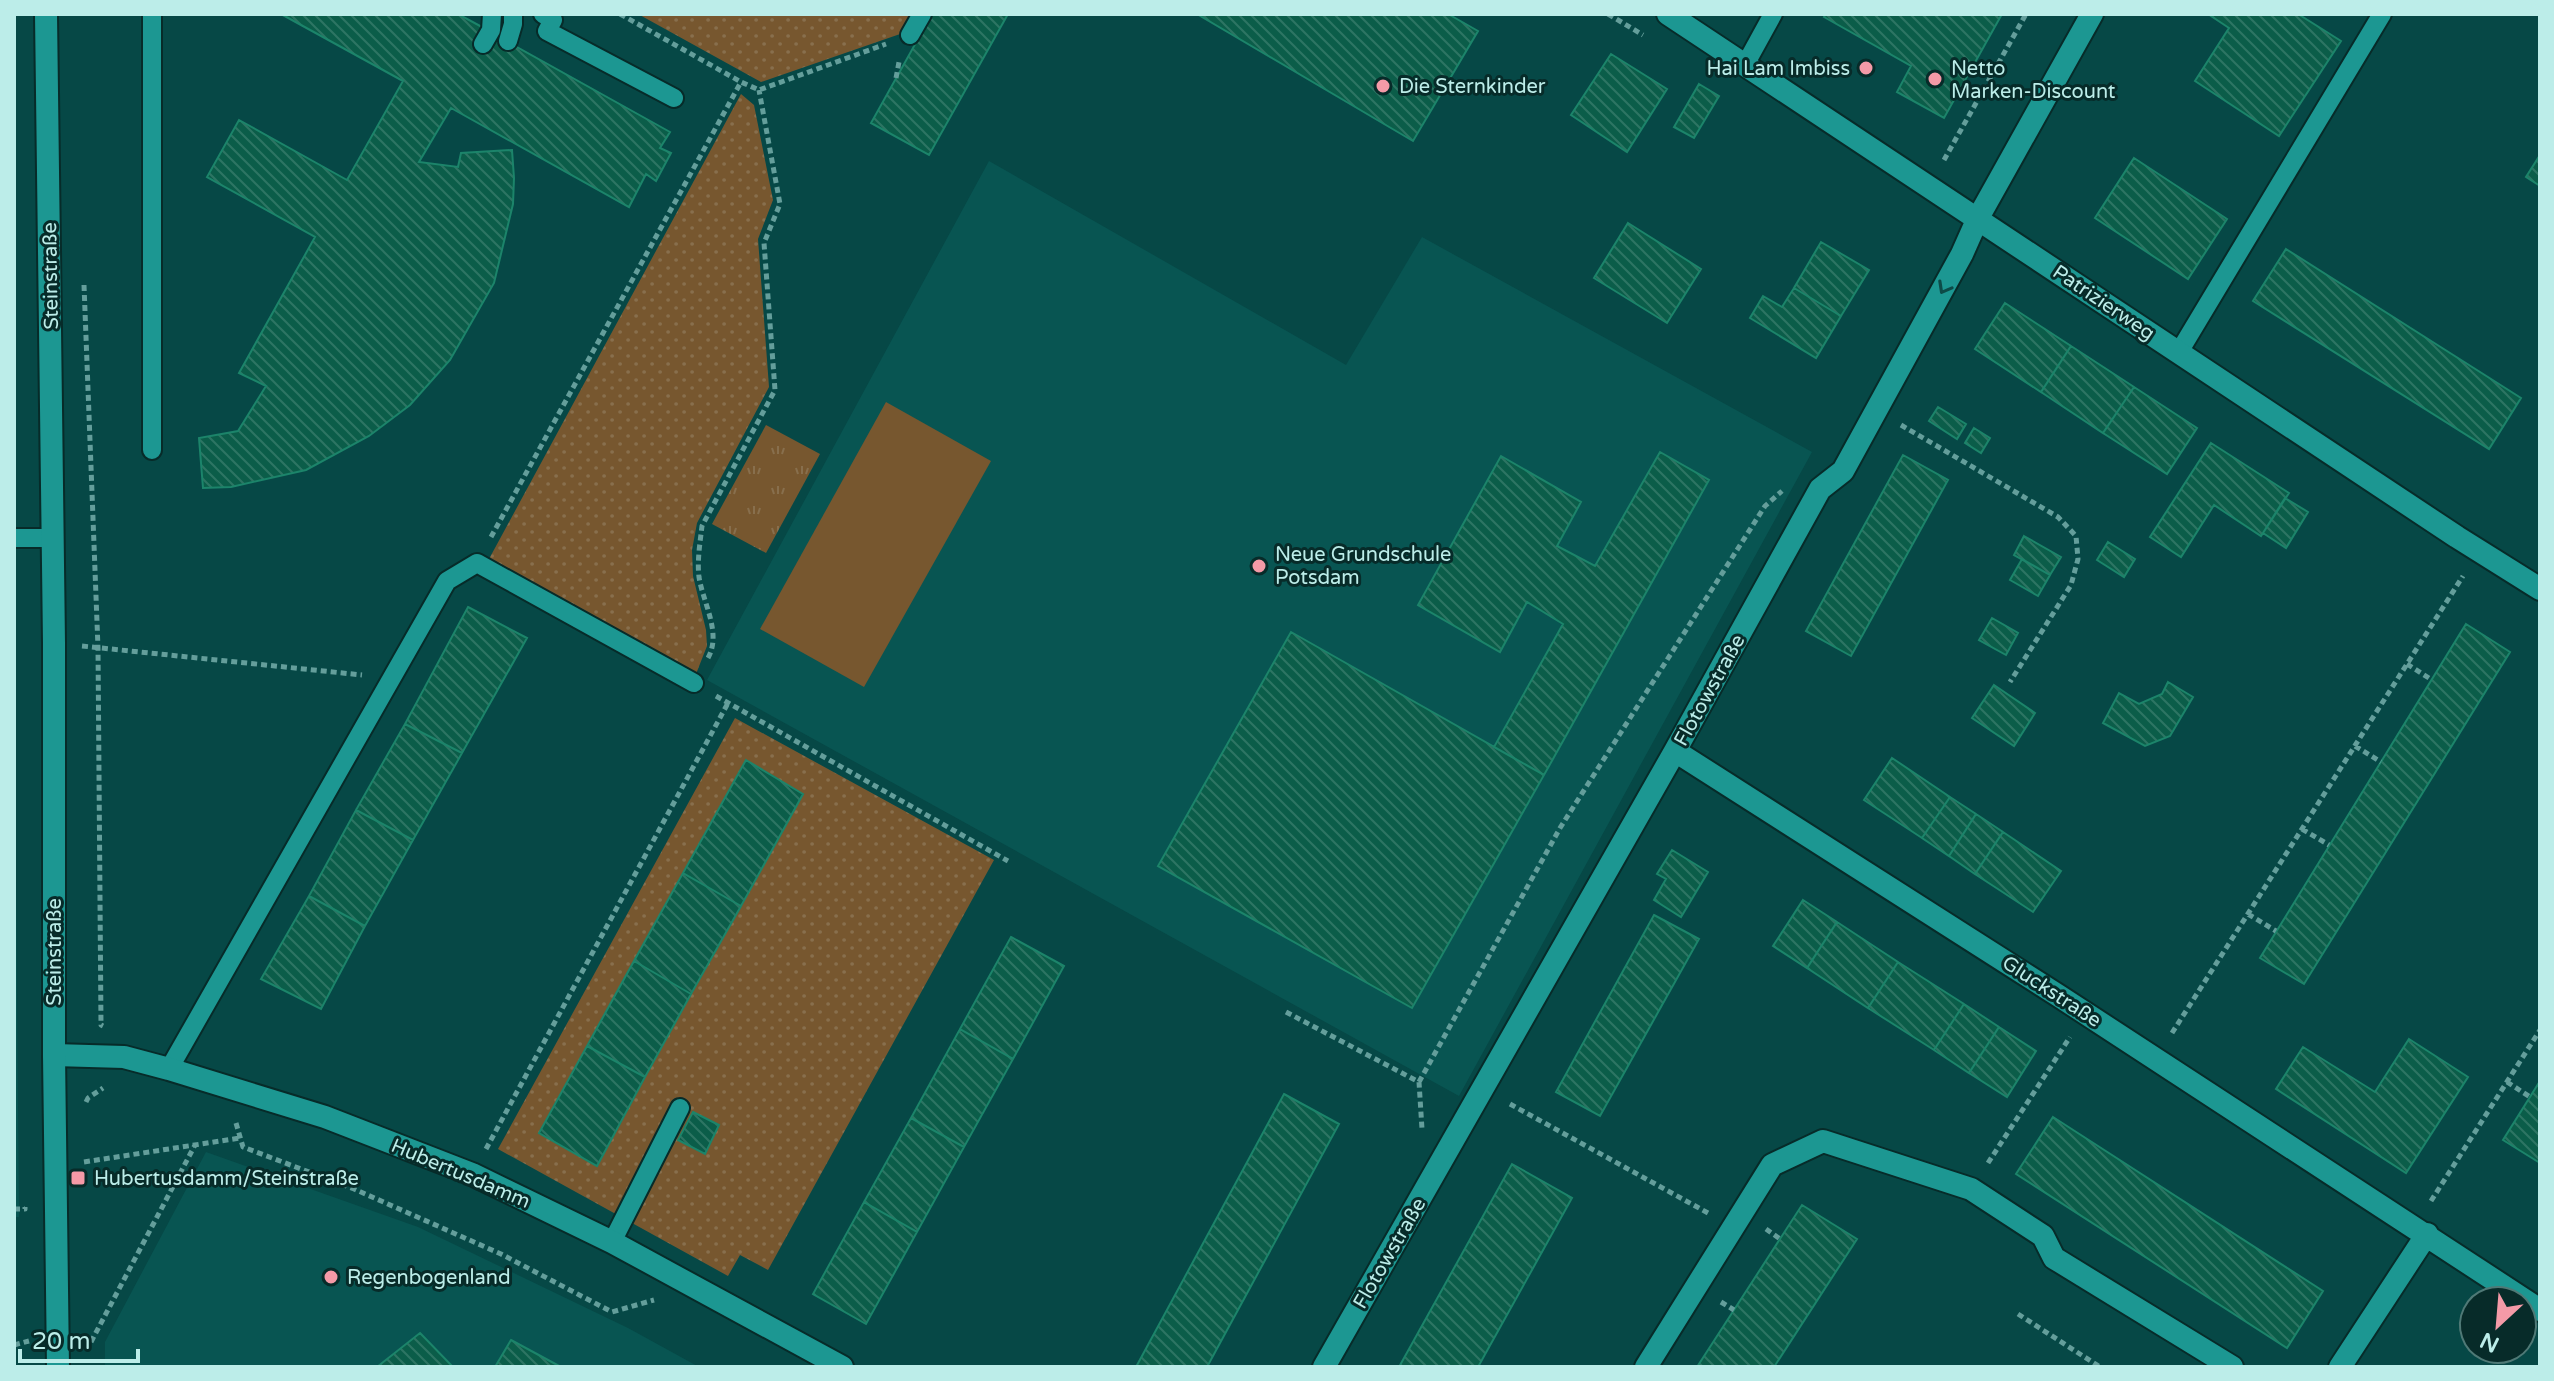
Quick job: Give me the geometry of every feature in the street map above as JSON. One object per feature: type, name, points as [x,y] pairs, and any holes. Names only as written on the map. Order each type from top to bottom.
[{"type":"street","name":"Steinstraße","points":[[46,14],[54,643],[58,1367]]},
{"type":"street","name":"Patrizierweg","points":[[1668,14],[2479,552],[2540,589]]},
{"type":"street","name":"Flotowstraße","points":[[1324,1367],[1675,751],[1820,489],[1843,471],[1962,254],[1978,218],[2092,14]]},
{"type":"street","name":"Gluckstraße","points":[[1675,751],[2156,1058],[2540,1310]]},
{"type":"street","name":"Hubertusdamm","points":[[54,1055],[124,1057],[169,1069],[325,1117],[472,1174],[612,1242],[842,1367]]},
{"type":"street","points":[[1646,1367],[1772,1165],[1823,1141],[1971,1189],[2043,1236],[2054,1258],[2232,1367]]},
{"type":"street","points":[[2340,1367],[2421,1231]]},
{"type":"lane","points":[[152,14],[152,450]]},
{"type":"lane","points":[[483,44],[491,30],[492,14]]},
{"type":"lane","points":[[508,41],[513,14]]},
{"type":"lane","points":[[543,14],[553,20],[547,31],[674,98]]},
{"type":"lane","points":[[910,35],[922,14]]},
{"type":"lane","points":[[1745,65],[1773,14]]},
{"type":"lane","points":[[2179,352],[2382,14]]},
{"type":"lane","points":[[14,538],[53,538]]},
{"type":"lane","points":[[169,1069],[447,581],[477,563],[694,683]]},
{"type":"lane","points":[[612,1242],[680,1108]]},
{"type":"path","points":[[620,14],[759,90],[910,35]]},
{"type":"path","points":[[1929,186],[2026,14]]},
{"type":"path","points":[[477,563],[741,82]]},
{"type":"path","points":[[694,683],[713,648],[714,633],[699,575],[702,526],[775,390],[764,243],[780,204],[759,90]]},
{"type":"path","points":[[84,270],[98,648],[101,1025],[115,1029]]},
{"type":"path","points":[[1876,410],[2058,517],[2076,536],[2078,559],[2071,585],[2010,682]]},
{"type":"path","points":[[1446,1152],[1423,1140],[1419,1082],[1560,828],[1765,506],[1787,486]]},
{"type":"path","points":[[2156,1058],[2479,552]]},
{"type":"path","points":[[54,643],[391,678]]},
{"type":"path","points":[[2407,664],[2432,680]]},
{"type":"path","points":[[472,1174],[728,703],[1008,861]]},
{"type":"path","points":[[2355,746],[2381,762]]},
{"type":"path","points":[[2302,829],[2329,845]]},
{"type":"path","points":[[2248,914],[2276,931]]},
{"type":"path","points":[[1286,1012],[1419,1082]]},
{"type":"path","points":[[1971,1189],[2086,1013]]},
{"type":"path","points":[[2421,1231],[2540,1030]]},
{"type":"path","points":[[2507,1082],[2530,1097]]},
{"type":"path","points":[[84,1106],[88,1098],[102,1088],[114,1087]]},
{"type":"path","points":[[1482,1089],[1733,1227]]},
{"type":"path","points":[[233,1112],[243,1147],[354,1189],[501,1254],[612,1312],[657,1299]]},
{"type":"path","points":[[83,1162],[240,1138]]},
{"type":"path","points":[[84,1355],[195,1145]]},
{"type":"path","points":[[2018,1314],[2100,1367]]},
{"type":"path","points":[[14,1345],[30,1341]]},
{"type":"shaded area","name":"Neue Grundschule Potsdam","points":[[989,161],[1346,365],[1422,237],[1812,452],[1459,1096],[707,680]]},
{"type":"shaded area","points":[[14,657],[19,1217],[14,1217]]},
{"type":"shaded area","name":"Regenbogenland","points":[[206,1152],[418,1227],[628,1328],[699,1367],[105,1367],[105,1342]]},
{"type":"green space","points":[[638,14],[909,14],[903,33],[761,82]]},
{"type":"green space","points":[[741,94],[754,105],[773,200],[758,239],[769,387],[697,523],[692,550],[693,576],[707,646],[696,674],[489,559]]},
{"type":"green space","points":[[886,402],[991,461],[864,687],[760,629]]},
{"type":"green space","points":[[766,425],[820,454],[766,553],[712,524]]},
{"type":"green space","points":[[735,718],[994,860],[768,1270],[740,1255],[728,1276],[498,1149]]},
{"type":"building","points":[[281,14],[458,14],[482,27],[475,40],[491,48],[497,36],[670,132],[660,148],[671,153],[656,181],[646,174],[629,207],[451,108],[419,162],[458,167],[461,153],[512,150],[514,178],[513,204],[494,283],[450,360],[410,405],[369,436],[306,470],[231,487],[203,488],[199,438],[238,431],[266,386],[239,373],[315,237],[207,177],[239,120],[347,180],[403,81]]},
{"type":"building","points":[[932,14],[1008,14],[929,155],[871,123]]},
{"type":"building","name":"Die Sternkinder","points":[[1197,14],[1448,14],[1478,31],[1413,141]]},
{"type":"building","name":"Netto Marken-Discount","points":[[1826,14],[2002,14],[1944,118],[1897,92],[1911,66],[1824,17]]},
{"type":"building","points":[[2208,14],[2298,14],[2341,41],[2279,136],[2195,81],[2229,28]]},
{"type":"building","points":[[1611,54],[1667,89],[1627,152],[1571,115]]},
{"type":"building","points":[[1699,84],[1719,96],[1694,138],[1674,127]]},
{"type":"building","points":[[2540,155],[2540,186],[2526,177]]},
{"type":"building","points":[[2134,158],[2227,219],[2188,279],[2095,218]]},
{"type":"building","points":[[1628,223],[1701,269],[1667,323],[1594,278]]},
{"type":"building","points":[[1821,242],[1869,270],[1841,316],[1794,288]]},
{"type":"building","points":[[2286,249],[2521,398],[2489,449],[2253,301]]},
{"type":"building","points":[[1794,288],[1841,316],[1816,358],[1750,318],[1763,296],[1782,307]]},
{"type":"building","points":[[2005,303],[2071,346],[2041,392],[1975,349]]},
{"type":"building","points":[[2071,346],[2134,387],[2103,433],[2041,392]]},
{"type":"building","points":[[2134,387],[2197,428],[2167,474],[2103,433]]},
{"type":"building","points":[[1938,407],[1966,424],[1957,439],[1929,421]]},
{"type":"building","points":[[1974,428],[1990,438],[1981,453],[1965,443]]},
{"type":"building","points":[[2211,443],[2289,493],[2261,536],[2214,505],[2181,557],[2150,537]]},
{"type":"building","points":[[1660,452],[1709,480],[1544,775],[1494,747],[1563,624],[1527,602],[1500,652],[1418,605],[1501,456],[1581,502],[1557,546],[1595,566]]},
{"type":"building","points":[[1903,455],[1948,480],[1851,656],[1806,631]]},
{"type":"building","points":[[2285,498],[2308,512],[2286,548],[2263,533]]},
{"type":"building","points":[[2024,536],[2061,557],[2050,575],[2014,555]]},
{"type":"building","points":[[2108,542],[2135,559],[2124,577],[2097,560]]},
{"type":"building","points":[[2022,559],[2050,575],[2038,596],[2010,580]]},
{"type":"building","points":[[468,607],[527,638],[462,753],[405,724]]},
{"type":"building","points":[[1992,618],[2018,633],[2006,655],[1979,640]]},
{"type":"building","points":[[2466,624],[2510,652],[2304,984],[2260,958]]},
{"type":"building","points":[[1291,632],[1544,775],[1412,1008],[1158,866]]},
{"type":"building","points":[[2168,682],[2193,697],[2170,736],[2145,746],[2103,723],[2119,693],[2139,704],[2162,694]]},
{"type":"building","points":[[1994,685],[2035,713],[2014,746],[1972,718]]},
{"type":"building","points":[[405,724],[462,753],[413,840],[356,810]]},
{"type":"building","points":[[1892,758],[1950,797],[1922,838],[1864,800]]},
{"type":"building","points":[[746,760],[803,794],[741,906],[683,873]]},
{"type":"building","points":[[1950,797],[1976,814],[1949,856],[1922,838]]},
{"type":"building","points":[[356,810],[413,840],[365,926],[309,896]]},
{"type":"building","points":[[1976,814],[2003,832],[1975,874],[1949,856]]},
{"type":"building","points":[[2003,832],[2061,871],[2033,912],[1975,874]]},
{"type":"building","points":[[1672,850],[1708,872],[1681,917],[1654,900],[1666,879],[1657,874]]},
{"type":"building","points":[[683,873],[741,906],[691,994],[634,961]]},
{"type":"building","points":[[309,896],[365,926],[321,1009],[261,979]]},
{"type":"building","points":[[1803,900],[1837,922],[1807,968],[1773,946]]},
{"type":"building","points":[[1654,915],[1699,939],[1600,1116],[1556,1092]]},
{"type":"building","points":[[1837,922],[1898,962],[1868,1008],[1807,968]]},
{"type":"building","points":[[1011,937],[1064,966],[1013,1059],[960,1029]]},
{"type":"building","points":[[634,961],[691,994],[645,1077],[587,1046]]},
{"type":"building","points":[[1898,962],[1964,1004],[1934,1050],[1868,1008]]},
{"type":"building","points":[[1964,1004],[1999,1027],[1969,1073],[1934,1050]]},
{"type":"building","points":[[1999,1027],[2036,1051],[2007,1097],[1969,1073]]},
{"type":"building","points":[[960,1029],[1013,1059],[964,1147],[911,1118]]},
{"type":"building","points":[[2409,1039],[2468,1077],[2406,1173],[2276,1089],[2303,1047],[2375,1092]]},
{"type":"building","points":[[587,1046],[645,1077],[597,1166],[539,1133]]},
{"type":"building","points":[[2540,1081],[2540,1163],[2503,1140]]},
{"type":"building","points":[[1284,1094],[1339,1124],[1207,1367],[1136,1367]]},
{"type":"building","points":[[693,1112],[719,1125],[705,1154],[678,1140]]},
{"type":"building","points":[[2053,1117],[2323,1291],[2287,1348],[2016,1174]]},
{"type":"building","points":[[911,1118],[964,1147],[917,1232],[864,1202]]},
{"type":"building","points":[[1512,1164],[1572,1198],[1478,1367],[1399,1367]]},
{"type":"building","points":[[864,1202],[917,1232],[866,1324],[813,1294]]},
{"type":"building","points":[[1802,1205],[1857,1239],[1774,1367],[1697,1367]]},
{"type":"building","points":[[420,1333],[453,1367],[377,1367]]},
{"type":"building","points":[[511,1340],[561,1367],[495,1367]]},
{"type":"place","name":"Hai Lam Imbiss","points":[[1866,68]]},
{"type":"place","name":"Netto Marken-Discount","points":[[1935,79]]},
{"type":"place","name":"Die Sternkinder","points":[[1383,86]]},
{"type":"place","name":"Neue Grundschule Potsdam","points":[[1259,566]]},
{"type":"place","name":"Hubertusdamm/Steinstraße","points":[[78,1178]]},
{"type":"place","name":"Regenbogenland","points":[[331,1277]]}]
